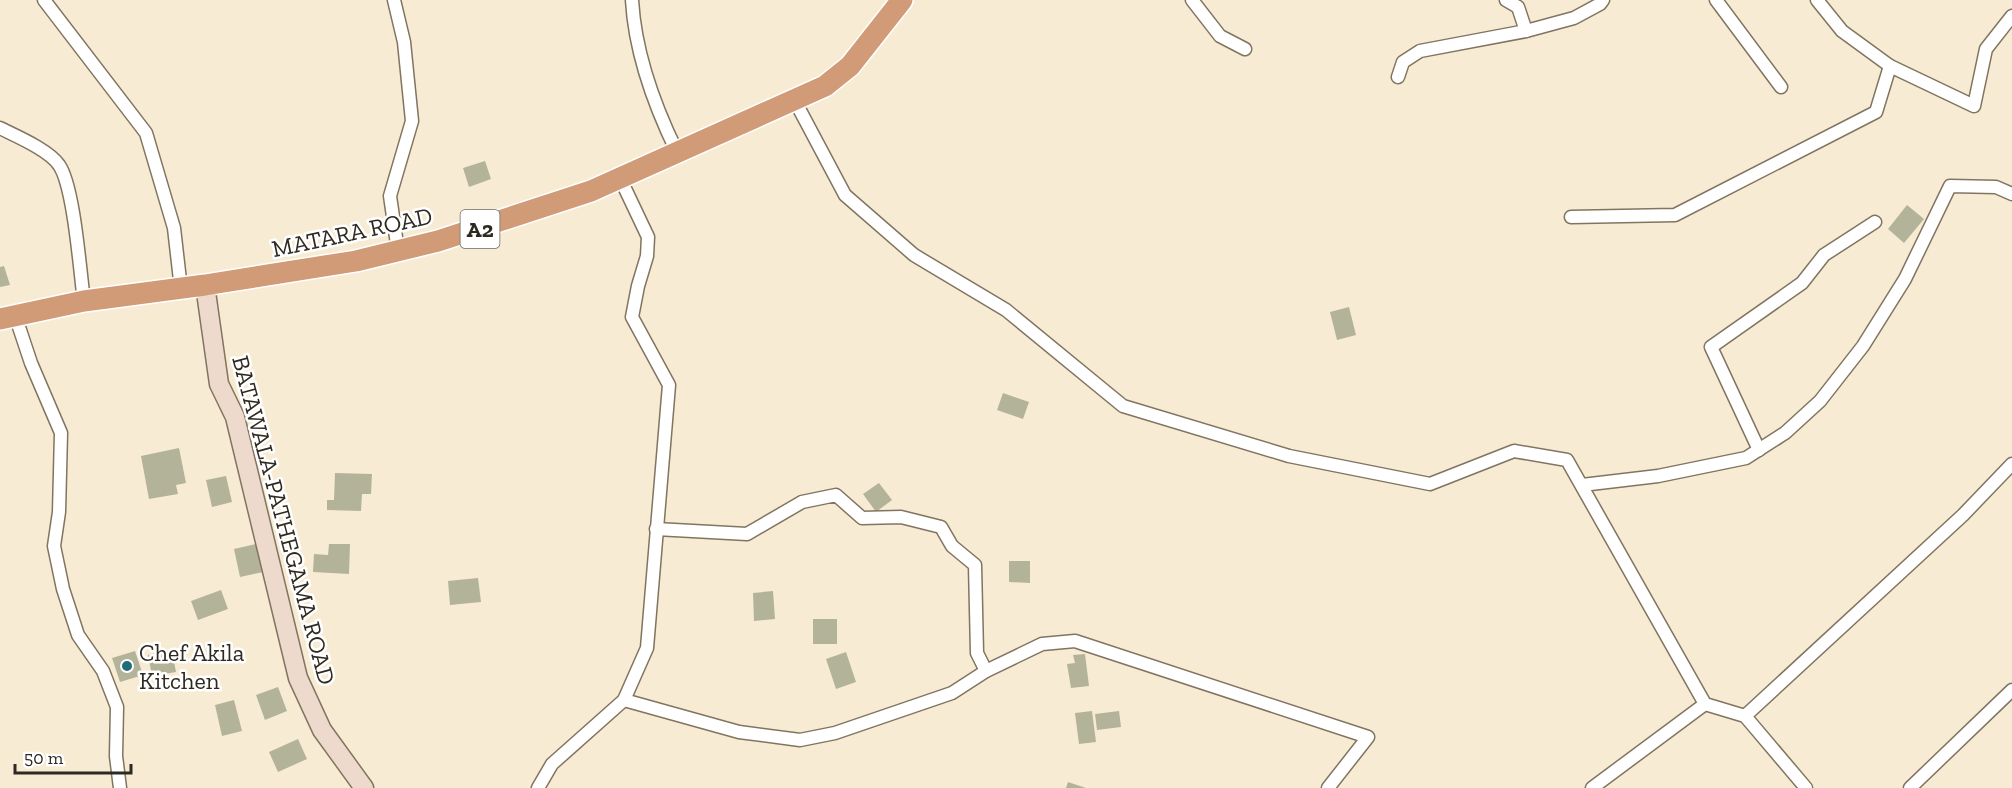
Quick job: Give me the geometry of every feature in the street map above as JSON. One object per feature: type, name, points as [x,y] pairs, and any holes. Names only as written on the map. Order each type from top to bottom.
[{"type":"highway","name":"MATARA ROAD","points":[[8,317],[84,301],[181,289],[356,261],[398,251],[564,202],[825,86],[850,66],[902,0]]},
{"type":"main road","name":"BATAWALA-PATHEGAMA ROAD","points":[[204,285],[219,384],[235,417],[298,678],[322,730],[364,788]]},
{"type":"street","points":[[44,0],[146,133],[174,228],[181,289]]},
{"type":"street","points":[[394,0],[404,42],[412,121],[390,196],[398,251]]},
{"type":"street","points":[[632,0],[634,30],[653,97],[677,152]]},
{"type":"street","points":[[1192,0],[1220,36],[1245,50]]},
{"type":"street","points":[[1506,0],[1518,8],[1526,32]]},
{"type":"street","points":[[1398,76],[1403,62],[1420,51],[1526,32],[1574,18],[1600,4],[1603,0]]},
{"type":"street","points":[[1716,0],[1781,87]]},
{"type":"street","points":[[1817,0],[1842,31],[1890,66],[1974,106],[1986,49],[2012,16]]},
{"type":"street","points":[[1571,217],[1676,215],[1876,112],[1890,66]]},
{"type":"street","points":[[795,101],[845,195],[914,255],[1006,310],[1123,406],[1289,456],[1430,484],[1514,451],[1567,460],[1705,704],[1744,716],[1800,786]]},
{"type":"street","points":[[0,128],[30,143],[59,164],[69,194],[84,301]]},
{"type":"street","points":[[538,788],[552,764],[624,700],[647,648],[669,385],[633,317],[634,301],[647,256],[648,237],[620,178]]},
{"type":"street","points":[[1582,485],[1658,476],[1746,458],[1785,433],[1820,401],[1863,346],[1905,279],[1950,186],[1996,187],[2012,194]]},
{"type":"street","points":[[1759,450],[1711,347],[1802,283],[1824,255],[1875,222]]},
{"type":"street","points":[[8,317],[31,363],[61,433],[59,512],[54,546],[63,589],[78,635],[103,671],[117,707],[116,756],[120,788]]},
{"type":"street","points":[[1744,716],[1963,515],[2012,464]]},
{"type":"street","points":[[656,529],[747,534],[802,502],[836,495],[862,518],[901,517],[941,527],[952,546],[975,565],[977,653],[986,671]]},
{"type":"street","points":[[624,700],[739,732],[800,740],[835,733],[952,693],[986,671],[1042,644],[1075,641],[1368,737],[1328,788]]},
{"type":"street","points":[[1910,788],[2012,690]]},
{"type":"street","points":[[1592,788],[1705,704]]},
{"type":"building","points":[[485,161],[491,179],[469,187],[463,168]]},
{"type":"building","points":[[1907,205],[1924,219],[1904,243],[1888,229]]},
{"type":"building","points":[[4,266],[10,285],[0,287],[0,267]]},
{"type":"building","points":[[1349,307],[1356,335],[1337,340],[1330,312]]},
{"type":"building","points":[[1003,393],[1029,402],[1023,419],[997,410]]},
{"type":"building","points":[[179,448],[186,483],[176,485],[178,494],[149,499],[141,456]]},
{"type":"building","points":[[335,473],[372,474],[371,494],[362,494],[361,511],[327,510],[327,500],[334,500]]},
{"type":"building","points":[[226,476],[232,502],[212,507],[206,480]]},
{"type":"building","points":[[879,483],[892,500],[876,512],[863,494]]},
{"type":"building","points":[[256,544],[263,572],[240,577],[234,549]]},
{"type":"building","points":[[329,544],[350,544],[349,574],[313,572],[314,554],[328,555]]},
{"type":"building","points":[[1009,561],[1030,561],[1030,583],[1009,582]]},
{"type":"building","points":[[478,578],[481,602],[450,605],[448,581]]},
{"type":"building","points":[[221,590],[228,609],[198,620],[191,601]]},
{"type":"building","points":[[773,591],[775,619],[754,621],[753,593]]},
{"type":"building","points":[[813,619],[837,619],[837,644],[813,644]]},
{"type":"building","points":[[172,650],[176,672],[152,676],[148,655]]},
{"type":"building","points":[[135,651],[143,675],[120,682],[112,658]]},
{"type":"building","points":[[846,652],[856,682],[836,689],[826,659]]},
{"type":"building","points":[[1085,654],[1089,686],[1071,688],[1067,664],[1075,663],[1073,655]]},
{"type":"building","points":[[278,687],[287,711],[265,720],[256,695]]},
{"type":"building","points":[[234,700],[242,731],[222,736],[215,705]]},
{"type":"building","points":[[1092,711],[1096,742],[1079,744],[1075,713]]},
{"type":"building","points":[[1119,711],[1121,727],[1097,730],[1095,714]]},
{"type":"building","points":[[298,739],[307,759],[278,772],[269,752]]},
{"type":"building","points":[[1068,782],[1086,788],[1066,788]]},
{"type":"place","name":"Chef Akila Kitchen","points":[[127,666]]}]
